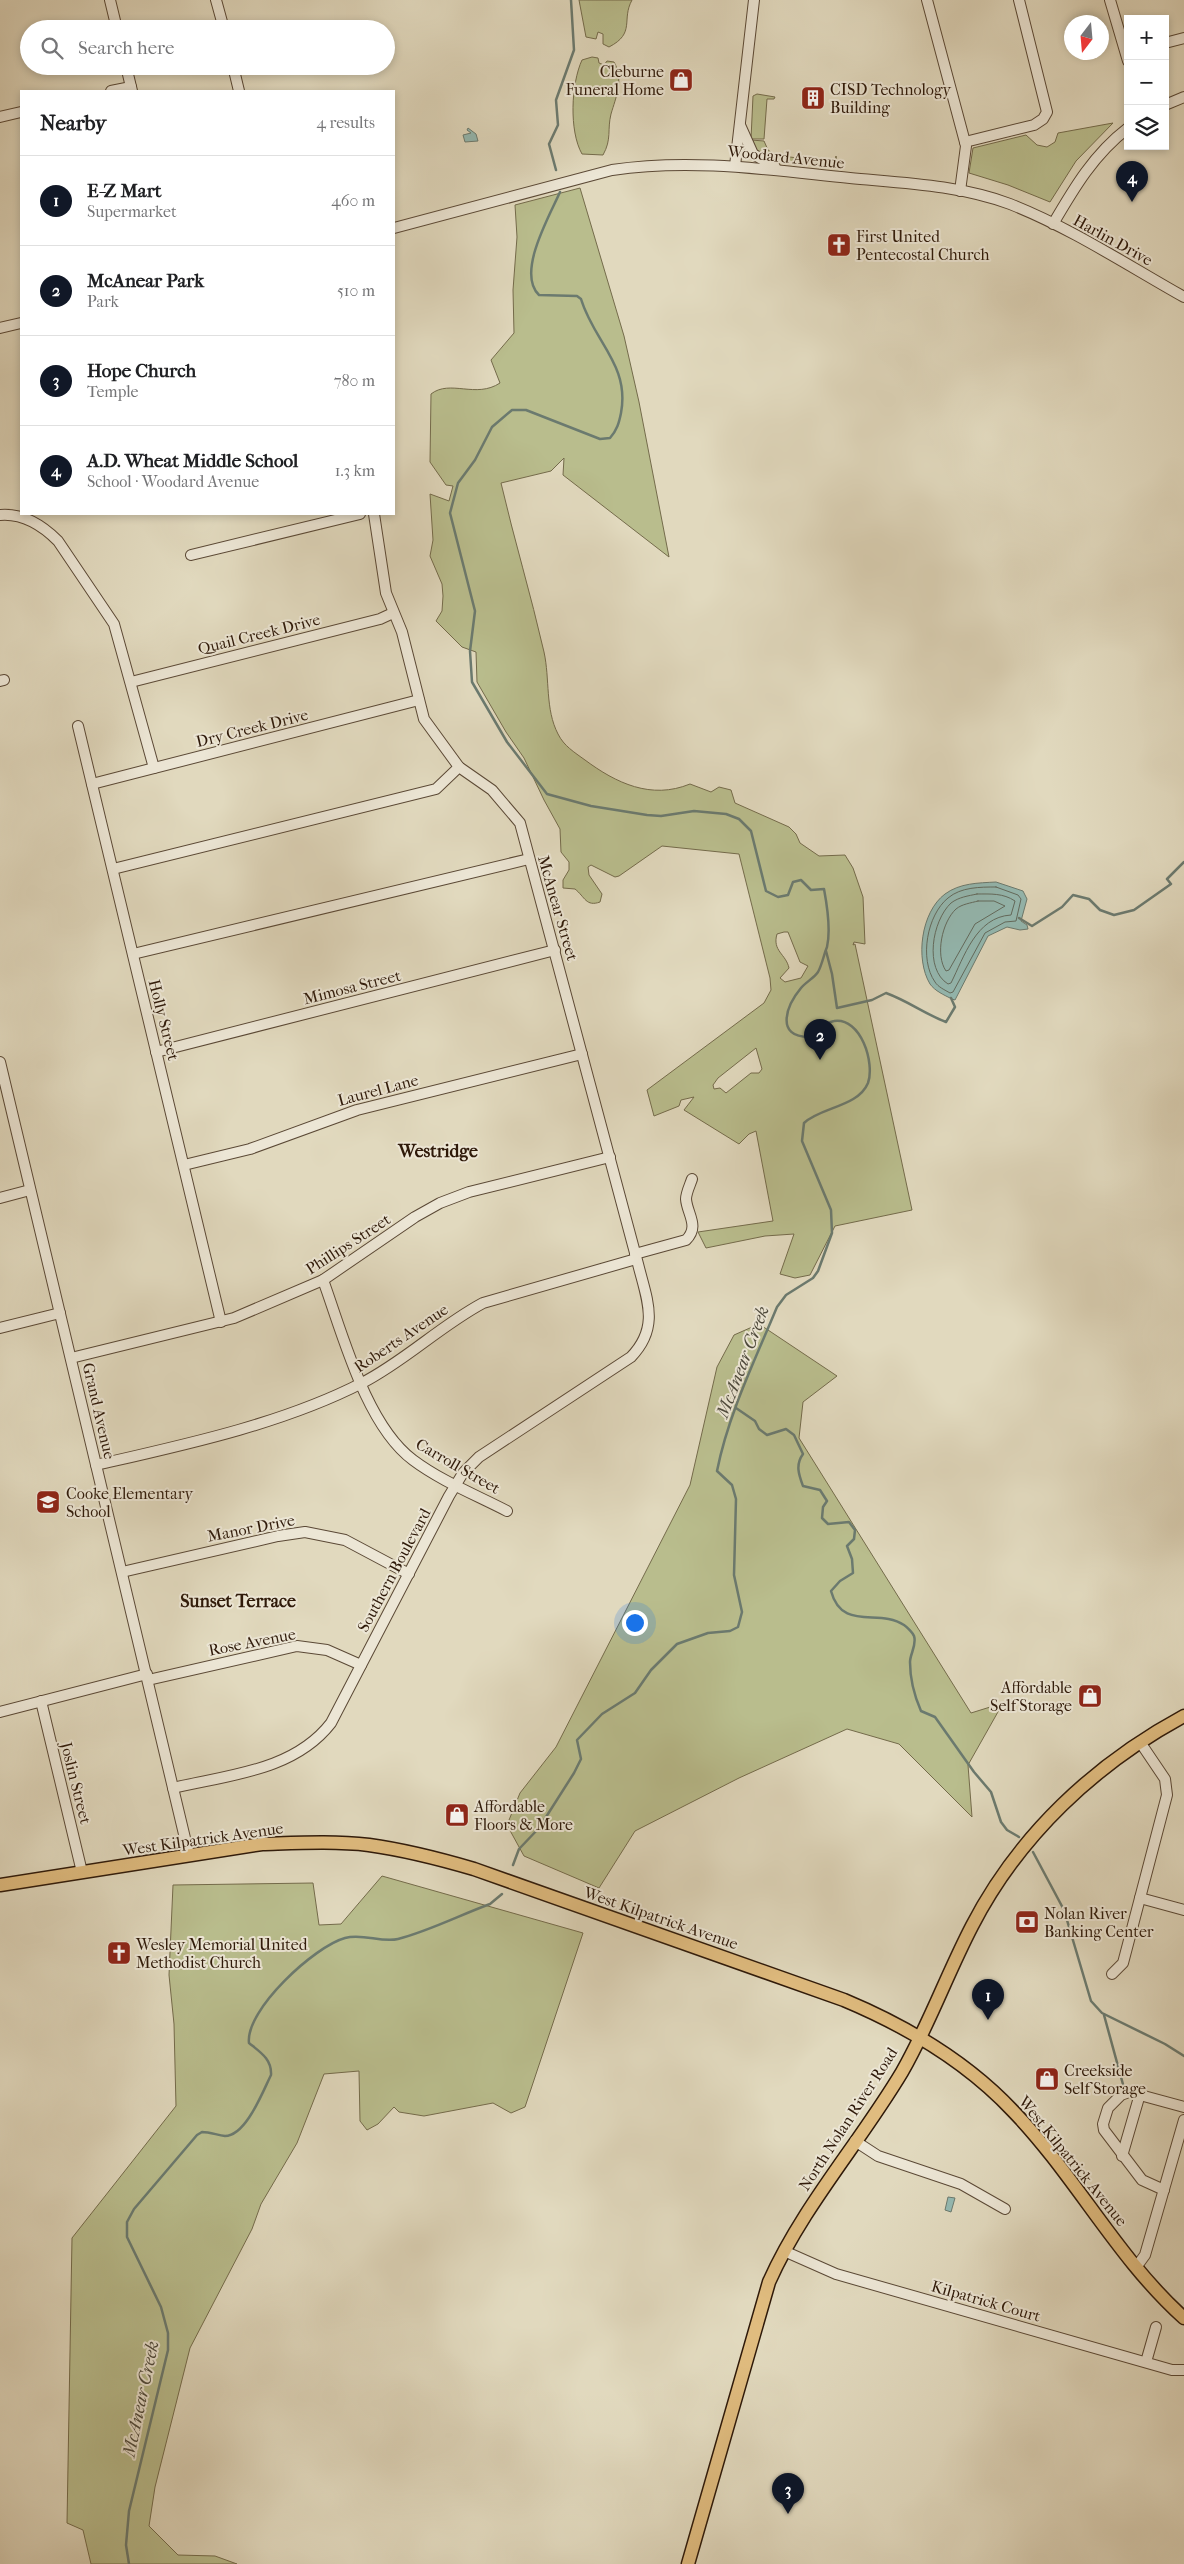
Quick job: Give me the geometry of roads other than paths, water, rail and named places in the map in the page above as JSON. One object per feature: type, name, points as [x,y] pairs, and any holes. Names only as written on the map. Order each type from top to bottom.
[{"type":"main road","name":"North Nolan River Road","points":[[688,2564],[769,2282],[798,2224],[889,2092],[919,2038],[972,1926],[1021,1851],[1074,1793],[1100,1770],[1140,1742],[1184,1716]]},
{"type":"main road","name":"West Kilpatrick Avenue","points":[[0,1885],[262,1844],[330,1843],[370,1845],[438,1859],[508,1881],[844,2000],[884,2017],[919,2038],[968,2071],[1014,2111],[1136,2266],[1184,2318]]},
{"type":"street","points":[[110,0],[114,20]]},
{"type":"street","points":[[216,0],[222,20]]},
{"type":"street","points":[[735,166],[738,122],[754,0]]},
{"type":"street","points":[[927,0],[964,142],[965,157],[960,191]]},
{"type":"street","points":[[964,142],[1034,125],[1043,119],[1047,112],[1019,0]]},
{"type":"street","points":[[1110,0],[1124,46]]},
{"type":"street","points":[[1169,42],[1184,38]]},
{"type":"street","points":[[128,75],[131,89]]},
{"type":"street","points":[[236,75],[240,90]]},
{"type":"street","points":[[1169,103],[1184,97]]},
{"type":"street","points":[[0,117],[20,112]]},
{"type":"street","points":[[738,122],[753,154],[780,170]]},
{"type":"street","points":[[1053,224],[1087,169],[1108,144],[1124,131]]},
{"type":"street","name":"Woodard Avenue","points":[[395,228],[612,170],[672,164],[780,170],[960,191],[1009,204],[1053,224]]},
{"type":"street","name":"Harlin Drive","points":[[1053,224],[1184,297]]},
{"type":"street","points":[[0,328],[20,323]]},
{"type":"street","points":[[0,515],[20,517],[35,522],[58,541],[114,624],[154,768]]},
{"type":"street","points":[[191,555],[356,515]]},
{"type":"street","name":"McAnear Street","points":[[374,515],[384,582],[393,613],[402,632],[424,719],[459,766],[492,790],[520,823],[636,1257],[650,1317],[649,1327],[642,1344]]},
{"type":"street","name":"Quail Creek Drive","points":[[131,682],[380,619],[393,613]]},
{"type":"street","name":"Dry Creek Drive","points":[[92,784],[419,700]]},
{"type":"street","name":"Holly Street","points":[[78,726],[222,1322]]},
{"type":"street","points":[[112,869],[436,789],[459,766]]},
{"type":"street","points":[[133,954],[529,859]]},
{"type":"street","name":"Mimosa Street","points":[[156,1052],[555,950]]},
{"type":"street","name":"Laurel Lane","points":[[184,1165],[250,1149],[357,1110],[582,1054]]},
{"type":"street","name":"Grand Avenue","points":[[1,1067],[189,1855]]},
{"type":"street","name":"Phillips Street","points":[[71,1358],[222,1322],[323,1280],[429,1208],[440,1203],[469,1192],[610,1157]]},
{"type":"street","name":"Roberts Avenue","points":[[96,1465],[215,1437],[280,1416],[361,1384],[397,1362],[464,1313],[483,1303],[686,1240],[691,1235],[694,1225],[686,1197],[692,1179]]},
{"type":"street","points":[[0,1198],[30,1190]]},
{"type":"street","name":"Carroll Street","points":[[323,1280],[375,1417],[395,1444],[412,1460],[507,1511]]},
{"type":"street","points":[[0,1328],[60,1313]]},
{"type":"street","name":"Southern Boulevard","points":[[173,1788],[272,1765],[301,1752],[314,1743],[332,1723],[361,1664],[456,1485],[470,1464],[624,1362],[642,1344]]},
{"type":"street","name":"Manor Drive","points":[[122,1572],[278,1536],[306,1532],[345,1540],[409,1574]]},
{"type":"street","name":"Rose Avenue","points":[[0,1712],[147,1677],[297,1646],[327,1650],[361,1664]]},
{"type":"street","name":"Joslin Street","points":[[41,1701],[82,1872]]},
{"type":"street","points":[[1112,1974],[1123,1963],[1164,1811],[1167,1787],[1164,1779],[1140,1742]]},
{"type":"street","points":[[1140,1898],[1184,1910]]},
{"type":"street","points":[[1164,2190],[1142,2180],[1122,2156],[1104,2130],[1104,2115],[1121,2095],[1128,2092],[1184,2107]]},
{"type":"street","points":[[1122,2156],[1140,2094]]},
{"type":"street","points":[[1136,2266],[1145,2255],[1184,2120]]},
{"type":"street","points":[[855,2141],[878,2156],[961,2184],[1005,2209]]},
{"type":"street","name":"Kilpatrick Court","points":[[784,2251],[836,2274],[1172,2370],[1184,2370]]},
{"type":"street","points":[[1146,2362],[1156,2327]]},
{"type":"water","points":[[468,128],[476,134],[478,141],[465,142],[463,135],[471,133],[467,130]]},
{"type":"water","points":[[996,882],[1023,891],[1027,899],[1021,921],[1027,925],[1028,929],[1020,930],[1007,927],[988,936],[955,1000],[952,999],[940,993],[932,986],[925,974],[922,949],[923,936],[930,912],[937,902],[951,890],[969,884]]},
{"type":"water","points":[[948,2197],[955,2198],[951,2212],[945,2210]]},
{"type":"waterway","name":"McAnear Creek","points":[[556,170],[549,144],[558,125],[556,100],[574,50],[571,0]]},
{"type":"waterway","name":"McAnear Creek","points":[[513,1865],[519,1849],[539,1828],[574,1773],[581,1759],[577,1740],[602,1714],[635,1693],[651,1670],[677,1644],[708,1633],[730,1631],[738,1627],[742,1612],[734,1575],[736,1499],[732,1485],[717,1471],[722,1450],[735,1408],[777,1307],[786,1295],[813,1278],[818,1271],[832,1233],[831,1210],[802,1141],[804,1123],[820,1113],[856,1097],[868,1083],[870,1074],[864,1043],[852,1026],[844,1022],[834,1021],[824,1025],[809,1037],[798,1036],[791,1032],[788,1026],[788,1011],[791,1003],[801,988],[818,972],[827,947],[829,925],[824,889],[811,890],[801,880],[793,882],[788,895],[778,897],[766,891],[751,831],[739,819],[726,814],[694,811],[661,816],[647,815],[591,806],[547,794],[507,742],[472,682],[470,651],[475,611],[450,513],[458,483],[475,460],[492,427],[512,410],[526,410],[600,439],[610,438],[617,426],[621,413],[622,396],[616,367],[594,328],[581,299],[577,296],[539,295],[533,285],[531,273],[537,244],[560,192]]},
{"type":"waterway","points":[[1019,918],[1032,926],[1062,907],[1073,895],[1089,899],[1100,910],[1114,915],[1134,910],[1171,884],[1167,879],[1184,862]]},
{"type":"waterway","points":[[826,951],[832,974],[837,1008],[872,1000],[886,993],[946,1022],[955,1007],[951,998]]},
{"type":"waterway","points":[[736,1408],[755,1421],[759,1429],[767,1435],[786,1429],[794,1435],[803,1454],[798,1466],[803,1486],[820,1490],[827,1501],[823,1507],[822,1518],[828,1524],[849,1522],[855,1530],[854,1539],[847,1546],[852,1559],[853,1573],[840,1581],[831,1591],[836,1604],[852,1615],[894,1620],[904,1625],[912,1633],[915,1643],[910,1659],[911,1675],[914,1693],[921,1711],[935,1717],[974,1772],[991,1792],[1001,1822],[1007,1830],[1019,1837]]},
{"type":"waterway","points":[[1033,1852],[1064,1910],[1091,2001],[1102,2013],[1165,2044],[1184,2056]]},
{"type":"waterway","name":"McAnear Creek","points":[[129,2564],[126,2545],[129,2511],[168,2350],[168,2333],[161,2307],[127,2237],[127,2222],[134,2209],[197,2135],[202,2132],[225,2136],[233,2134],[247,2121],[271,2075],[270,2065],[267,2060],[249,2043],[251,2029],[258,2014],[270,1997],[300,1966],[332,1943],[345,1938],[358,1937],[392,1940],[410,1936],[490,1904],[502,1894]]},
{"type":"waterway","points":[[1104,2015],[1124,2088]]},
{"type":"place","name":"Cleburne Funeral Home","points":[[681,80]]},
{"type":"place","name":"CISD Technology Building","points":[[813,98]]},
{"type":"place","name":"A.D. Wheat Middle School","points":[[1132,202]]},
{"type":"place","name":"First United Pentecostal Church","points":[[839,245]]},
{"type":"place","name":"McAnear Park","points":[[820,1060]]},
{"type":"place","name":"Cooke Elementary School","points":[[48,1502]]},
{"type":"place","name":"Affordable Self Storage","points":[[1090,1696]]},
{"type":"place","name":"Affordable Floors & More","points":[[457,1815]]},
{"type":"place","name":"Nolan River Banking Center","points":[[1027,1922]]},
{"type":"place","name":"Wesley Memorial United Methodist Church","points":[[119,1953]]},
{"type":"place","name":"E-Z Mart","points":[[988,2020]]},
{"type":"place","name":"Creekside Self Storage","points":[[1047,2079]]},
{"type":"place","name":"Hope Church","points":[[788,2514]]},
{"type":"district","name":"Westridge","points":[[438,1151]]},
{"type":"district","name":"Sunset Terrace","points":[[238,1601]]}]
